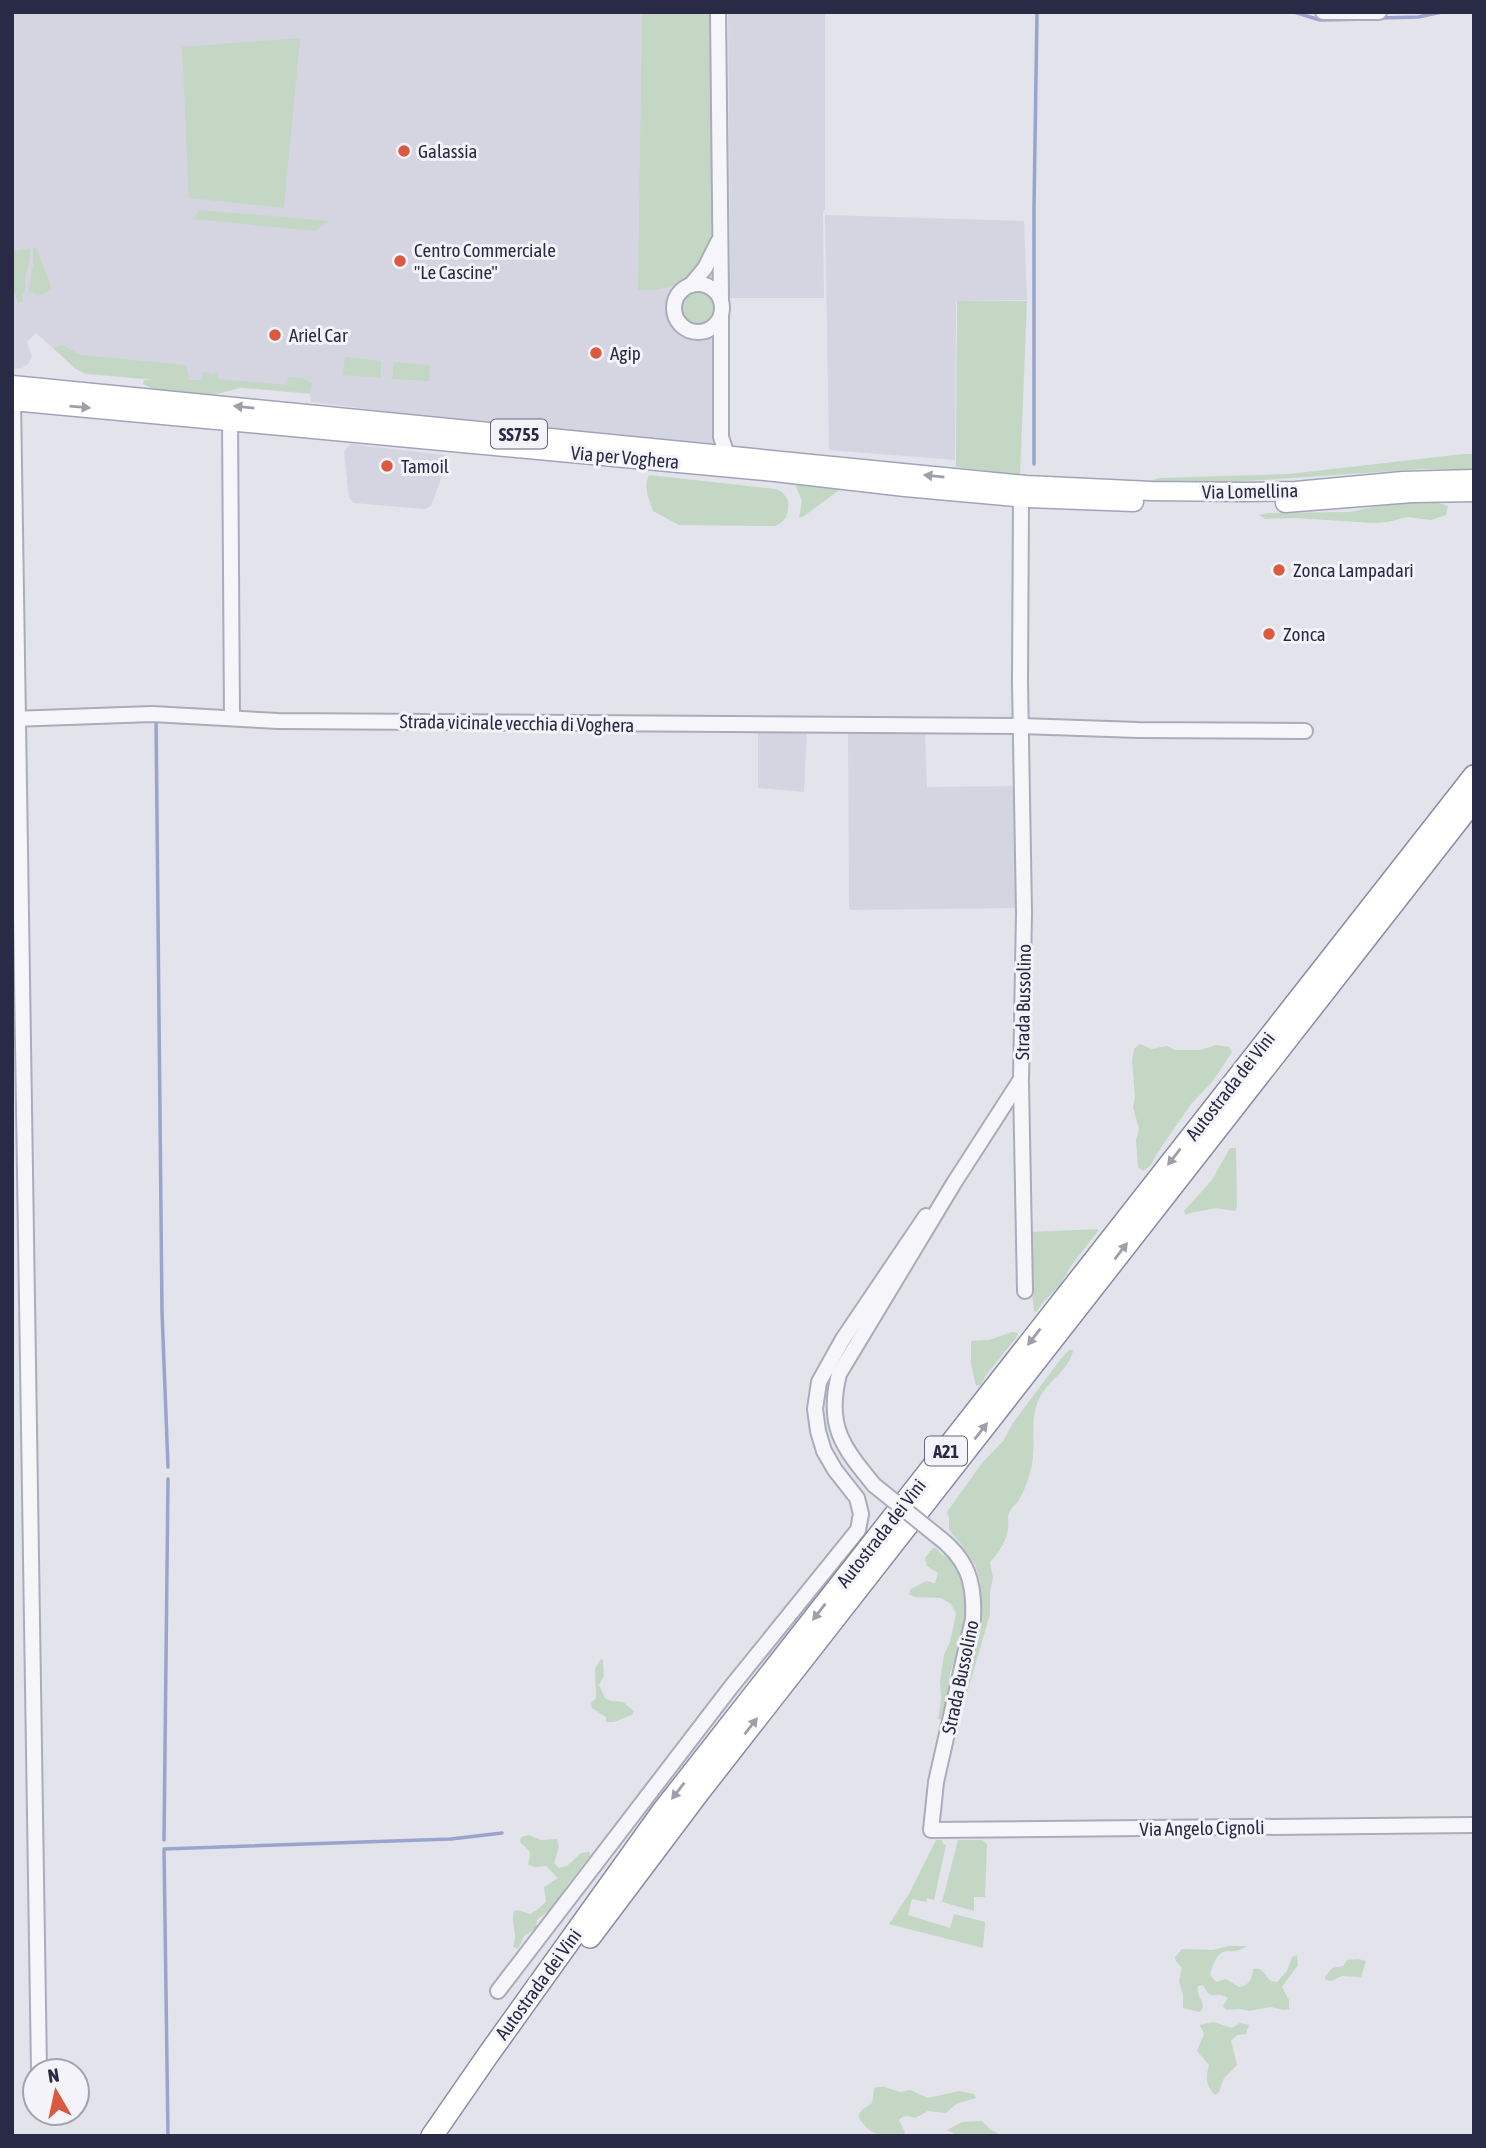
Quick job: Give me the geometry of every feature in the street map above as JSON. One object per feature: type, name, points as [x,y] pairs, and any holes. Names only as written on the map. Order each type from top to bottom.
[{"type":"highway","name":"Autostrada dei Vini","points":[[432,2136],[662,1812],[1474,776]]},
{"type":"highway","name":"Autostrada dei Vini","points":[[449,2136],[550,1990],[691,1802],[1474,800]]},
{"type":"main road","name":"Via per Voghera","points":[[13,396],[727,455],[1025,494]]},
{"type":"main road","name":"Via per Voghera","points":[[13,396],[905,487],[1025,494]]},
{"type":"main road","name":"Via Lomellina","points":[[1025,494],[1296,491],[1403,481],[1474,479]]},
{"type":"main road","name":"Via Lomellina","points":[[1025,494],[1161,503],[1249,504],[1412,493],[1474,492]]},
{"type":"street","points":[[718,12],[721,437],[727,455]]},
{"type":"street","points":[[1323,12],[1379,12]]},
{"type":"street","points":[[691,285],[705,268],[719,238]]},
{"type":"street","points":[[721,299],[712,288],[698,284],[683,289],[675,302],[676,318],[688,330],[701,332],[712,328],[721,316]]},
{"type":"street","points":[[13,396],[15,719],[39,2057]]},
{"type":"street","points":[[230,420],[232,717]]},
{"type":"street","name":"Strada Bussolino","points":[[931,1830],[936,1782],[973,1619],[974,1599],[963,1561],[952,1547],[874,1485],[843,1444],[837,1428],[834,1402],[839,1374],[891,1292],[954,1183],[1021,1079],[1024,913],[1020,669],[1025,494]]},
{"type":"street","name":"Strada vicinale vecchia di Voghera","points":[[15,719],[152,714],[306,721],[1021,726],[1305,731]]},
{"type":"street","points":[[1021,1079],[1025,1291]]},
{"type":"street","points":[[498,1991],[731,1687],[858,1531],[861,1514],[857,1498],[835,1470],[824,1451],[818,1431],[815,1409],[818,1382],[893,1263],[922,1221],[954,1183]]},
{"type":"street","name":"Via Angelo Cignoli","points":[[931,1830],[1474,1825]]},
{"type":"shaded area","name":"Centro Commerciale \"Le Cascine\"","points":[[12,12],[718,12],[719,454],[311,402],[310,394],[85,374],[36,333],[27,342],[32,356],[29,363],[22,368],[12,369]]},
{"type":"shaded area","points":[[728,12],[825,12],[824,298],[731,298],[728,294]]},
{"type":"shaded area","points":[[825,215],[1024,221],[1027,300],[956,301],[955,460],[829,450]]},
{"type":"shaded area","points":[[350,444],[445,455],[448,460],[431,506],[425,509],[354,503],[349,498],[344,452]]},
{"type":"shaded area","points":[[758,730],[807,730],[804,792],[758,788]]},
{"type":"shaded area","points":[[850,730],[925,731],[927,787],[1019,786],[1020,908],[851,910]]},
{"type":"green space","points":[[706,12],[711,25],[711,234],[702,260],[686,278],[665,288],[638,290],[642,13]]},
{"type":"green space","points":[[300,38],[284,208],[189,198],[182,47]]},
{"type":"green space","points":[[199,210],[330,221],[315,231],[195,219]]},
{"type":"green space","points":[[30,248],[23,301],[18,303],[15,293],[12,294],[12,251]]},
{"type":"green space","points":[[33,248],[37,248],[52,290],[38,296],[29,290]]},
{"type":"green space","points":[[698,291],[710,296],[715,308],[710,320],[698,325],[686,320],[681,308],[686,296]]},
{"type":"green space","points":[[957,301],[1027,301],[1020,475],[956,467]]},
{"type":"green space","points":[[62,345],[81,355],[186,365],[189,380],[202,380],[203,371],[211,374],[218,372],[219,379],[287,385],[288,377],[302,378],[312,383],[310,393],[234,387],[240,388],[204,397],[163,394],[143,384],[144,380],[159,380],[85,373],[76,369],[53,348]]},
{"type":"green space","points":[[345,357],[381,361],[381,378],[343,375]]},
{"type":"green space","points":[[394,362],[428,365],[429,381],[392,379]]},
{"type":"green space","points":[[1474,454],[1474,469],[1423,469],[1218,483],[1149,481],[1159,478],[1289,474]]},
{"type":"green space","points":[[649,475],[776,489],[788,500],[787,513],[785,519],[775,526],[679,525],[653,511],[647,488]]},
{"type":"green space","points":[[795,484],[842,488],[799,518],[802,501]]},
{"type":"green space","points":[[1422,501],[1448,506],[1446,515],[1431,520],[1407,517],[1374,523],[1265,519],[1259,515],[1350,512],[1391,503]]},
{"type":"green space","points":[[1140,1044],[1152,1049],[1167,1046],[1175,1050],[1200,1050],[1216,1045],[1229,1047],[1232,1052],[1213,1081],[1191,1104],[1150,1166],[1143,1171],[1138,1167],[1136,1140],[1139,1129],[1133,1107],[1135,1097],[1132,1061],[1134,1049]]},
{"type":"green space","points":[[1230,1148],[1236,1148],[1235,1211],[1216,1208],[1186,1215],[1184,1211],[1212,1180]]},
{"type":"green space","points":[[1098,1229],[1059,1287],[1036,1312],[1034,1311],[1029,1267],[1030,1232]]},
{"type":"green space","points":[[1012,1332],[1018,1333],[1016,1338],[981,1385],[976,1386],[971,1364],[971,1341],[989,1340]]},
{"type":"green space","points":[[1070,1349],[1073,1351],[1067,1365],[1043,1393],[1036,1407],[1031,1468],[1021,1496],[1009,1513],[1004,1543],[990,1562],[993,1578],[990,1614],[961,1714],[959,1712],[965,1677],[982,1623],[980,1581],[975,1565],[949,1530],[947,1512]]},
{"type":"green space","points":[[933,1548],[957,1563],[969,1606],[961,1644],[950,1673],[950,1703],[941,1719],[938,1719],[940,1681],[944,1655],[950,1642],[956,1614],[951,1604],[941,1598],[914,1597],[909,1594],[911,1589],[926,1581],[935,1583],[938,1573],[927,1566],[925,1558]]},
{"type":"green space","points":[[601,1659],[604,1676],[599,1685],[605,1698],[623,1702],[634,1711],[632,1715],[614,1722],[606,1722],[606,1717],[592,1708],[591,1703],[596,1698],[595,1669]]},
{"type":"green space","points":[[529,1835],[541,1840],[557,1839],[559,1847],[554,1863],[559,1868],[567,1866],[581,1853],[590,1852],[590,1856],[567,1885],[559,1902],[537,1920],[536,1928],[524,1936],[518,1949],[513,1946],[514,1911],[530,1914],[537,1910],[546,1902],[544,1887],[558,1878],[546,1866],[528,1865],[530,1853],[520,1840],[521,1837]]},
{"type":"green space","points":[[936,1840],[942,1840],[946,1845],[934,1900],[927,1898],[926,1902],[912,1899],[908,1915],[950,1928],[954,1914],[985,1922],[983,1948],[889,1924],[909,1894]]},
{"type":"green space","points":[[958,1840],[982,1840],[987,1844],[985,1897],[974,1897],[974,1911],[942,1902]]},
{"type":"green space","points":[[1228,1946],[1247,1946],[1218,1956],[1210,1975],[1216,1982],[1226,1979],[1239,1987],[1250,1981],[1253,1969],[1262,1970],[1271,1981],[1277,1982],[1287,1971],[1292,1957],[1297,1955],[1298,1965],[1282,1987],[1289,2000],[1289,2009],[1271,2007],[1249,2011],[1226,2010],[1223,2006],[1228,1998],[1209,1994],[1203,1985],[1198,1986],[1203,2005],[1200,2012],[1183,2008],[1179,1981],[1182,1968],[1175,1957],[1182,1949],[1213,1950]]},
{"type":"green space","points":[[1347,1960],[1366,1961],[1361,1977],[1342,1976],[1331,1981],[1326,1980],[1325,1977],[1332,1968],[1343,1966]]},
{"type":"green space","points":[[1213,2022],[1232,2028],[1240,2023],[1249,2025],[1246,2034],[1237,2035],[1231,2041],[1237,2065],[1224,2078],[1219,2092],[1215,2095],[1207,2080],[1209,2065],[1197,2051],[1204,2034],[1200,2025]]},
{"type":"green space","points":[[877,2087],[900,2092],[910,2090],[928,2098],[959,2091],[974,2094],[976,2098],[956,2104],[946,2113],[928,2111],[915,2118],[902,2117],[899,2120],[905,2132],[904,2136],[883,2135],[872,2132],[858,2116],[872,2103],[874,2089]]},
{"type":"green space","points":[[982,2121],[1001,2135],[954,2136],[947,2130],[962,2122]]},
{"type":"waterway","points":[[1034,464],[1037,12]]},
{"type":"waterway","points":[[1294,12],[1320,20],[1370,19]]},
{"type":"waterway","points":[[1378,18],[1418,17],[1442,12]]},
{"type":"waterway","points":[[156,719],[162,1312],[168,1467]]},
{"type":"waterway","points":[[164,1840],[168,1479]]},
{"type":"waterway","points":[[168,2136],[164,1849],[451,1839],[502,1833]]},
{"type":"place","name":"Galassia","points":[[404,151]]},
{"type":"place","name":"Centro Commerciale \"Le Cascine\"","points":[[400,261]]},
{"type":"place","name":"Ariel Car","points":[[275,335]]},
{"type":"place","name":"Agip","points":[[596,353]]},
{"type":"place","name":"Tamoil","points":[[387,466]]},
{"type":"place","name":"Zonca Lampadari","points":[[1279,570]]},
{"type":"place","name":"Zonca","points":[[1269,634]]}]
